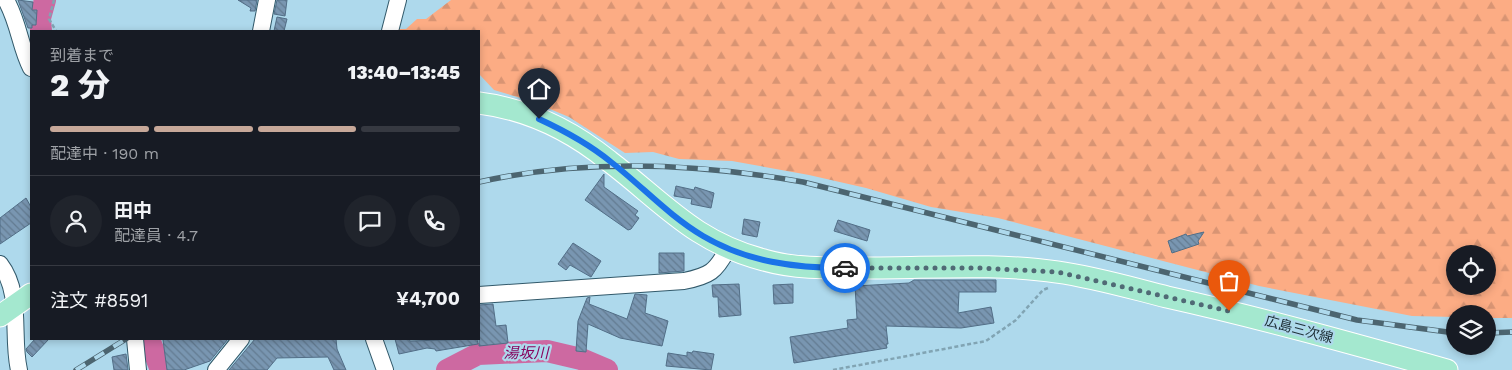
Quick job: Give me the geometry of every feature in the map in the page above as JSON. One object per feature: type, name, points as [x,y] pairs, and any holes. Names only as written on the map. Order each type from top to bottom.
[{"type":"main road","name":"広島三次線","points":[[480,103],[512,110],[564,131],[611,162],[684,224],[728,248],[765,261],[809,268],[992,268],[1067,274],[1246,315],[1447,370]]},
{"type":"street","points":[[6,0],[13,10],[30,65]]},
{"type":"street","points":[[261,30],[267,0]]},
{"type":"street","points":[[390,30],[398,0]]},
{"type":"street","points":[[480,295],[704,278],[720,263],[728,248]]},
{"type":"street","points":[[0,264],[6,272],[15,305],[19,370]]},
{"type":"street","points":[[135,340],[138,370]]},
{"type":"street","points":[[216,370],[240,340]]},
{"type":"street","points":[[374,340],[384,368]]},
{"type":"path","points":[[54,0],[49,19],[55,30]]},
{"type":"path","points":[[833,370],[986,340],[1016,320],[1043,290],[1058,287],[1067,274]]},
{"type":"green space","points":[[451,0],[1512,0],[1512,318],[1496,318],[1496,305],[1446,305],[1446,317],[1412,316],[1259,286],[998,218],[931,207],[866,188],[809,175],[732,161],[679,159],[653,152],[625,153],[569,117],[531,101],[494,90],[480,75],[480,30],[396,30],[406,29],[417,19],[426,19]]},
{"type":"building","points":[[18,0],[33,2],[32,10],[37,10],[36,25],[32,25],[32,28],[28,28]]},
{"type":"building","points":[[238,0],[257,0],[255,11],[250,11],[251,8]]},
{"type":"building","points":[[277,0],[287,0],[285,16],[274,14]]},
{"type":"building","points":[[277,17],[287,19],[284,30],[274,30]]},
{"type":"building","points":[[604,174],[604,187],[638,211],[635,215],[639,218],[631,229],[628,230],[585,200]]},
{"type":"building","points":[[676,186],[694,190],[695,187],[714,193],[711,208],[691,204],[692,199],[674,196]]},
{"type":"building","points":[[26,198],[30,205],[30,224],[0,244],[0,218]]},
{"type":"building","points":[[744,219],[760,222],[757,237],[742,234]]},
{"type":"building","points":[[838,220],[870,230],[867,241],[834,231]]},
{"type":"building","points":[[1204,232],[1198,241],[1199,244],[1172,253],[1168,241],[1186,234],[1187,236]]},
{"type":"building","points":[[573,243],[601,261],[591,277],[570,265],[566,270],[558,264]]},
{"type":"building","points":[[659,253],[684,253],[684,271],[659,273]]},
{"type":"building","points":[[914,280],[996,280],[996,292],[959,292],[958,313],[991,307],[994,323],[961,328],[886,326],[887,348],[794,363],[790,337],[848,328],[847,320],[857,319],[855,286],[909,283]]},
{"type":"building","points":[[739,284],[741,315],[719,317],[718,297],[713,297],[712,285]]},
{"type":"building","points":[[793,284],[793,303],[774,304],[773,285]]},
{"type":"building","points":[[635,294],[647,295],[645,313],[668,321],[662,346],[620,338],[588,324],[586,352],[576,351],[578,321],[587,298],[590,297],[589,304],[627,319]]},
{"type":"building","points":[[493,304],[496,326],[506,325],[508,343],[479,346],[480,305]]},
{"type":"building","points":[[34,340],[48,340],[32,357],[26,349]]},
{"type":"building","points":[[163,340],[227,340],[210,361],[184,370],[167,370]]},
{"type":"building","points":[[254,340],[336,340],[337,349],[346,370],[334,370],[328,357],[277,358],[267,370],[229,370]]},
{"type":"building","points":[[395,340],[477,340],[478,344],[436,351],[435,349],[427,348],[399,354]]},
{"type":"building","points":[[693,351],[714,354],[711,370],[666,366],[668,353],[687,356],[687,352],[692,353]]},
{"type":"building","points":[[126,354],[128,370],[114,370],[112,357]]},
{"type":"waterway","name":"湯坂川","points":[[41,30],[40,18],[45,0]]},
{"type":"waterway","name":"湯坂川","points":[[149,340],[161,370]]},
{"type":"waterway","name":"湯坂川","points":[[447,370],[478,354],[547,351],[581,359],[607,370]]},
{"type":"railway","points":[[480,182],[519,174],[560,169],[600,166],[641,166],[682,167],[803,182],[1357,320],[1446,332]]},
{"type":"railway","points":[[1496,333],[1512,332]]},
{"type":"railway","points":[[76,370],[124,340]]},
{"type":"way so far","points":[[845,268],[1034,269],[1091,278],[1229,311]]},
{"type":"route","points":[[539,119],[589,145],[684,224],[722,246],[765,261],[787,265],[809,268],[845,268]]}]
